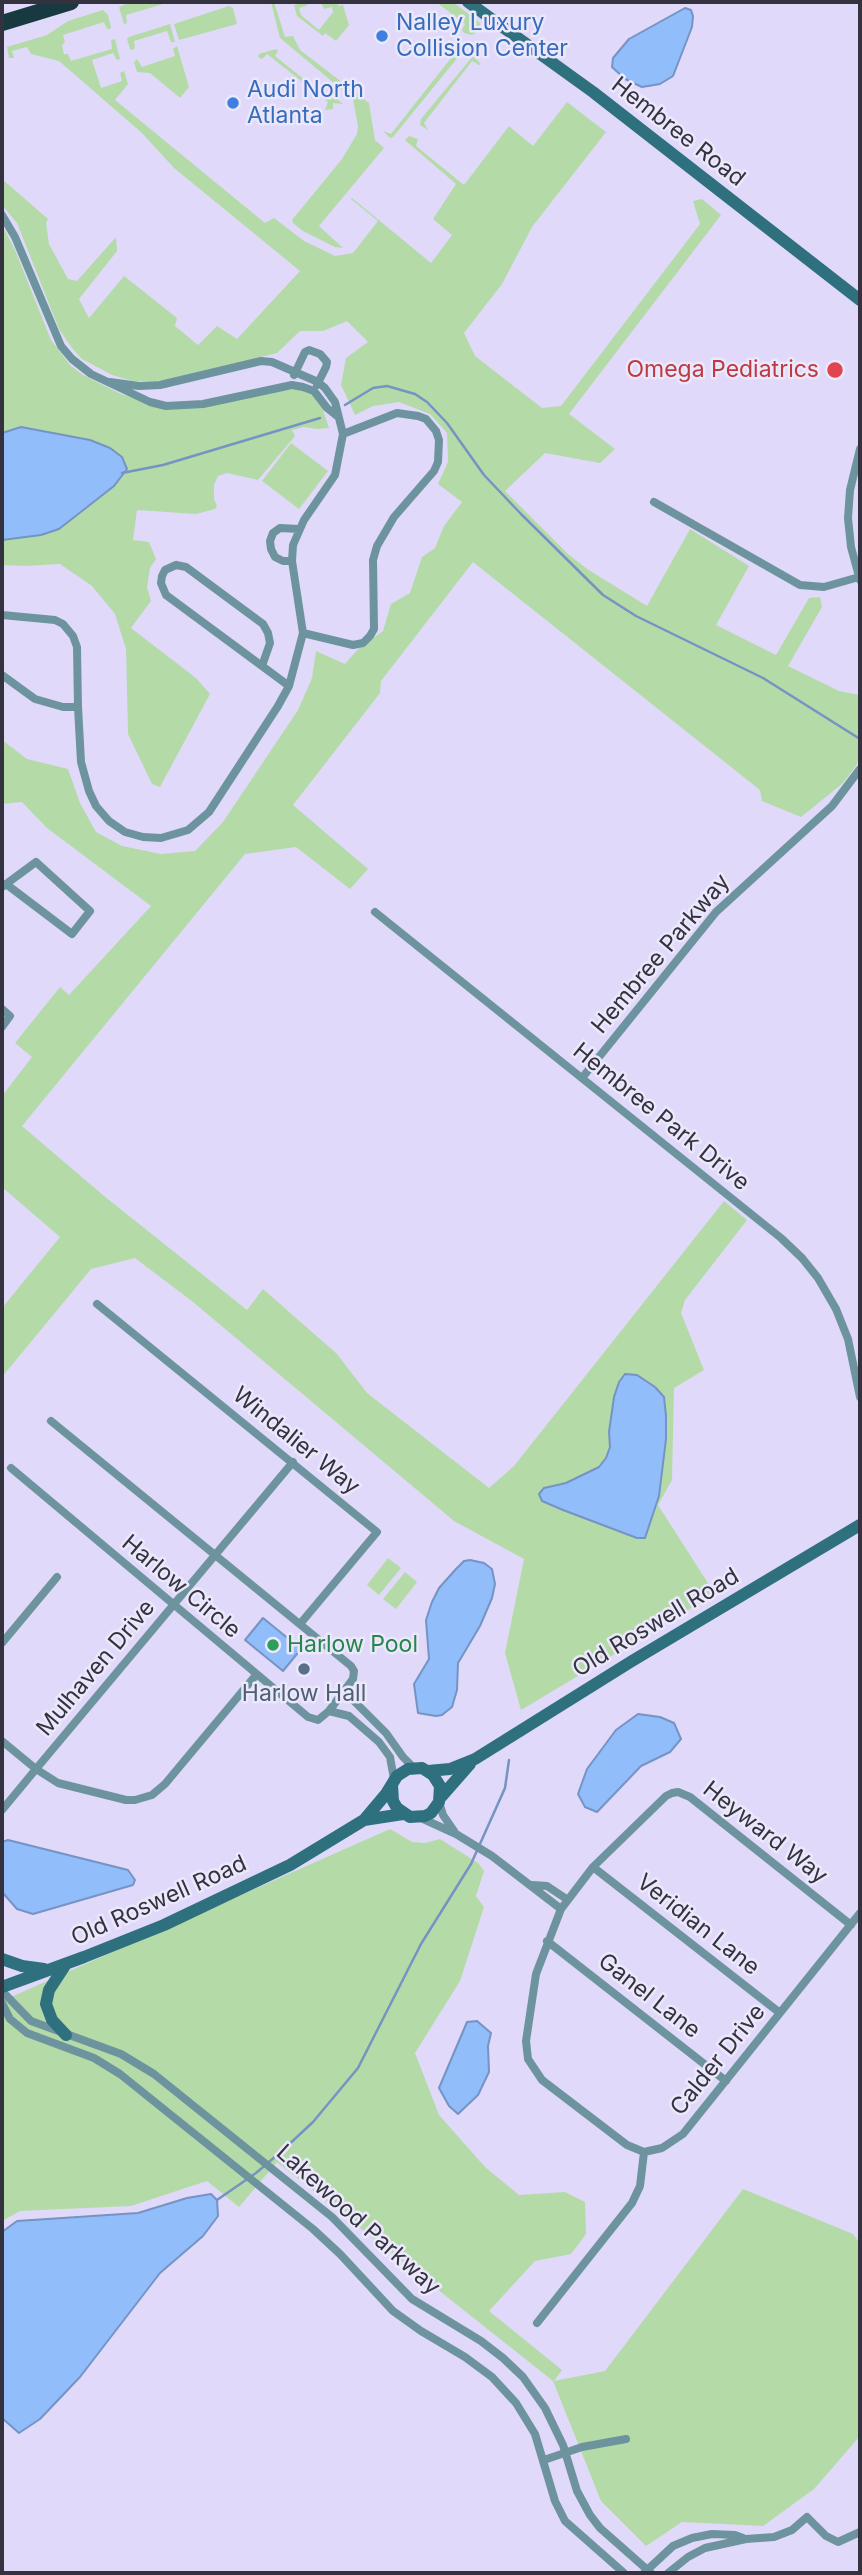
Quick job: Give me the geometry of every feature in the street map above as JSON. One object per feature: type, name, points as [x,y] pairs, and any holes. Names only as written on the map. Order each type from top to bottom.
[{"type":"highway","points":[[2,23],[71,2]]},
{"type":"street","name":"Hembree Road","points":[[468,2],[593,92],[860,300]]},
{"type":"street","points":[[2,215],[15,237],[61,346],[82,368],[150,402],[166,406],[203,404],[292,385],[316,387]]},
{"type":"street","points":[[292,385],[305,352],[314,351],[327,362],[316,387]]},
{"type":"street","points":[[2,615],[55,620],[63,624],[73,636],[77,647],[81,762],[89,791],[96,806],[109,821],[125,832],[143,837],[162,838],[188,830],[209,812],[289,686],[303,633],[292,561],[293,545],[299,529],[335,475],[343,433],[337,416],[327,408],[316,387],[272,362],[261,361],[160,385],[139,386],[110,382]]},
{"type":"street","points":[[303,633],[353,645],[363,643],[370,636],[373,629],[373,559],[377,546],[394,517],[434,471],[438,462],[439,440],[436,431],[426,419],[418,416],[397,413],[343,433]]},
{"type":"street","points":[[654,502],[800,585],[824,587],[859,579],[851,547],[848,518],[850,490],[860,449]]},
{"type":"street","points":[[292,561],[284,561],[275,556],[270,541],[280,528],[299,529]]},
{"type":"street","points":[[262,667],[270,643],[262,624],[186,567],[176,565],[165,570],[160,583],[166,595],[262,667],[289,686]]},
{"type":"street","points":[[2,675],[35,699],[63,707],[78,707]]},
{"type":"street","name":"Hembree Parkway","points":[[582,1078],[716,912],[832,806],[860,769]]},
{"type":"street","points":[[36,862],[90,911],[72,934],[4,885],[36,862]]},
{"type":"street","name":"Hembree Park Drive","points":[[375,912],[781,1238],[802,1258],[818,1278],[836,1309],[848,1339],[860,1397]]},
{"type":"street","points":[[2,1009],[10,1016],[2,1027]]},
{"type":"street","name":"Windalier Way","points":[[97,1304],[377,1532],[300,1624]]},
{"type":"street","name":"Harlow Circle","points":[[51,1421],[351,1666],[354,1675],[348,1688],[354,1700],[386,1732],[403,1758],[414,1768]]},
{"type":"street","name":"Mulhaven Drive","points":[[36,1769],[293,1462]]},
{"type":"street","name":"Harlow Circle","points":[[10,1468],[307,1717],[318,1720],[329,1711],[349,1716],[379,1742],[390,1757],[394,1772],[393,1783]]},
{"type":"street","name":"Old Roswell Road","points":[[2,1989],[222,1899],[290,1865],[364,1820],[402,1772],[414,1768],[428,1771],[450,1769],[475,1759],[632,1661],[860,1525]]},
{"type":"street","points":[[2,1643],[57,1577]]},
{"type":"street","points":[[2,1741],[36,1769],[67,1786],[126,1800],[145,1798],[166,1784],[256,1675]]},
{"type":"street","points":[[329,1711],[348,1688]]},
{"type":"street","name":"Old Roswell Road","points":[[364,1820],[403,1814],[418,1817],[431,1813],[452,1782],[475,1759]]},
{"type":"street","points":[[2,1810],[36,1769]]},
{"type":"street","points":[[428,1771],[437,1780],[443,1815],[456,1834]]},
{"type":"street","points":[[393,1783],[393,1801],[403,1814]]},
{"type":"street","name":"Heyward Way","points":[[644,2152],[627,2146],[542,2080],[531,2067],[527,2051],[536,1974],[547,1941],[561,1909],[593,1867],[666,1796],[678,1792],[690,1797],[850,1925]]},
{"type":"street","points":[[418,1817],[456,1834],[532,1885],[540,1895],[561,1909]]},
{"type":"street","name":"Veridian Lane","points":[[593,1867],[780,2013]]},
{"type":"street","points":[[532,1885],[547,1886],[568,1900]]},
{"type":"street","name":"Calder Drive","points":[[644,2152],[662,2148],[679,2139],[860,1913]]},
{"type":"street","name":"Ganel Lane","points":[[547,1941],[726,2081]]},
{"type":"street","points":[[2,1959],[22,1966],[52,1969]]},
{"type":"street","points":[[66,1964],[49,1990],[46,2004],[52,2020],[66,2035]]},
{"type":"street","name":"Lakewood Parkway","points":[[2,1989],[26,2017],[66,2035],[121,2054],[154,2074],[332,2217],[412,2299],[503,2358],[531,2386],[545,2408],[565,2453],[577,2491],[595,2522],[647,2572]]},
{"type":"street","name":"Lakewood Parkway","points":[[2,2003],[10,2019],[27,2033],[94,2058],[120,2074],[313,2229],[393,2311],[492,2377],[526,2419],[544,2460],[555,2501],[565,2521],[624,2573]]},
{"type":"street","points":[[537,2323],[632,2203],[640,2186],[644,2152]]},
{"type":"street","points":[[544,2460],[626,2439]]},
{"type":"street","points":[[668,2573],[694,2553],[717,2544],[774,2537],[807,2517],[825,2536],[838,2542],[860,2532]]},
{"type":"street","points":[[647,2572],[673,2546],[692,2538],[724,2534],[746,2539]]},
{"type":"green space","points":[[130,2],[170,2],[126,15],[127,23],[124,24],[119,7]]},
{"type":"green space","points":[[271,2],[274,2],[285,37],[293,36],[300,50],[369,103],[375,140],[384,148],[319,226],[343,248],[335,247],[303,231],[292,220],[342,159],[357,134],[353,99],[280,38]]},
{"type":"green space","points":[[307,2],[308,5],[299,8],[301,15],[319,30],[333,12],[332,7],[324,9],[321,2],[337,2],[339,6],[343,5],[349,25],[336,41],[325,33],[323,36],[297,16],[294,5]]},
{"type":"green space","points":[[436,2],[453,2],[480,23],[479,31],[472,35],[464,33],[462,30],[465,24]]},
{"type":"green space","points":[[229,6],[233,8],[237,24],[179,40],[174,24]]},
{"type":"green space","points":[[103,10],[108,15],[110,29],[107,29],[104,22],[63,35],[64,54],[68,54],[71,61],[112,49],[111,40],[115,39],[120,59],[117,60],[113,53],[92,60],[101,88],[122,81],[120,73],[124,71],[128,84],[115,100],[265,223],[274,218],[304,241],[335,256],[353,253],[378,221],[352,198],[431,263],[452,235],[433,219],[456,184],[405,140],[409,136],[418,139],[416,146],[464,185],[509,126],[533,146],[567,102],[606,132],[532,227],[502,284],[464,333],[475,356],[542,408],[561,406],[700,224],[693,201],[702,199],[721,215],[569,414],[615,449],[600,463],[545,453],[505,491],[568,554],[647,606],[690,529],[749,566],[716,625],[776,655],[809,598],[820,597],[822,607],[788,666],[839,691],[860,695],[860,756],[856,766],[843,783],[801,817],[762,801],[760,790],[473,562],[381,681],[380,693],[293,805],[368,869],[350,889],[296,847],[245,854],[22,1126],[104,1196],[247,1310],[263,1289],[337,1354],[367,1393],[489,1488],[514,1466],[724,1201],[747,1220],[685,1300],[681,1313],[704,1370],[674,1388],[672,1480],[658,1505],[715,1594],[521,1710],[505,1653],[524,1559],[454,1521],[193,1302],[135,1258],[91,1269],[2,1377],[2,1308],[60,1237],[2,1187],[2,1096],[32,1057],[15,1043],[60,987],[69,995],[151,906],[47,828],[22,802],[2,804],[2,740],[27,759],[68,769],[80,803],[96,832],[122,846],[161,854],[195,851],[223,822],[298,710],[312,678],[316,651],[345,664],[358,649],[383,631],[391,604],[410,593],[422,557],[435,548],[444,526],[462,502],[438,484],[448,462],[447,433],[430,414],[399,402],[373,406],[355,415],[341,385],[346,358],[368,342],[347,321],[323,331],[300,331],[277,353],[158,381],[133,381],[112,375],[82,359],[72,348],[59,329],[17,223],[2,205],[2,179],[48,219],[46,223],[49,244],[68,279],[77,281],[116,237],[117,251],[79,299],[89,318],[124,276],[177,318],[175,326],[198,345],[217,326],[237,339],[300,271],[174,168],[142,133],[59,61],[31,54],[27,47],[12,51],[14,58],[9,58],[7,47],[47,35],[68,21]]},
{"type":"green space","points":[[170,24],[175,42],[171,42],[167,31],[134,41],[135,48],[130,49],[127,39],[129,37]]},
{"type":"green space","points":[[177,46],[189,87],[180,98],[150,73],[137,72],[134,62],[137,59],[142,67],[175,56],[173,49]]},
{"type":"green space","points":[[456,46],[463,51],[390,138],[383,131],[391,134],[455,53],[449,47]]},
{"type":"green space","points":[[276,49],[278,51],[275,56],[330,100],[335,97],[343,104],[333,103],[333,109],[325,110],[328,102],[267,54],[262,59],[258,57],[259,54]]},
{"type":"green space","points":[[473,56],[481,64],[472,61],[424,123],[428,130],[420,125],[421,119]]},
{"type":"green space","points":[[2,225],[15,250],[51,340],[71,366],[83,375],[121,394],[168,409],[295,389],[311,392],[321,404],[329,428],[304,427],[292,430],[295,436],[258,480],[227,473],[218,476],[214,485],[217,506],[215,509],[196,514],[137,510],[133,540],[149,542],[156,559],[150,568],[147,587],[151,601],[131,628],[196,678],[210,694],[160,787],[152,784],[128,734],[126,649],[115,614],[92,586],[60,564],[2,565],[2,540],[41,535],[87,508],[114,486],[127,469],[90,440],[21,427],[2,433]]},
{"type":"green space","points":[[291,443],[328,471],[299,509],[262,481]]},
{"type":"green space","points":[[388,1558],[401,1568],[379,1595],[367,1585]]},
{"type":"green space","points":[[405,1572],[417,1582],[396,1609],[383,1599]]},
{"type":"green space","points":[[390,1829],[412,1842],[425,1843],[440,1839],[478,1863],[484,1871],[476,1896],[484,1907],[460,1981],[415,2053],[439,2115],[485,2167],[519,2195],[565,2192],[585,2202],[586,2234],[571,2254],[535,2261],[489,2311],[562,2370],[554,2381],[605,2371],[743,2189],[853,2234],[860,2244],[860,2436],[814,2489],[763,2526],[682,2522],[646,2546],[601,2501],[553,2381],[277,2162],[239,2207],[207,2181],[131,2206],[20,2211],[2,2221],[2,2001]]},
{"type":"water","points":[[685,8],[691,10],[692,27],[673,76],[660,84],[642,87],[625,79],[612,67],[613,58],[629,39]]},
{"type":"water","points":[[21,427],[90,440],[110,448],[122,457],[127,469],[114,486],[59,529],[41,535],[2,540],[2,433]]},
{"type":"water","points":[[625,1374],[637,1375],[664,1397],[666,1439],[659,1496],[645,1538],[637,1538],[563,1510],[542,1501],[539,1494],[544,1488],[566,1483],[599,1467],[606,1458],[610,1447],[609,1432],[614,1397]]},
{"type":"water","points":[[464,1561],[484,1563],[492,1569],[495,1584],[492,1598],[480,1626],[458,1663],[457,1690],[452,1707],[442,1715],[418,1713],[414,1684],[429,1659],[426,1620],[432,1602],[439,1588],[456,1569]]},
{"type":"water","name":"Harlow Pool","points":[[263,1618],[301,1649],[283,1671],[245,1640]]},
{"type":"water","points":[[638,1714],[660,1717],[674,1723],[681,1739],[670,1752],[641,1766],[597,1812],[585,1807],[578,1794],[587,1769],[616,1730]]},
{"type":"water","points":[[8,1840],[128,1870],[135,1880],[133,1885],[33,1914],[17,1909],[2,1892],[2,1842]]},
{"type":"water","points":[[477,2021],[491,2033],[488,2046],[489,2072],[478,2095],[458,2114],[449,2106],[439,2088],[467,2022]]},
{"type":"water","points":[[211,2194],[217,2200],[218,2216],[203,2236],[160,2273],[80,2377],[40,2419],[19,2433],[2,2418],[2,2232],[17,2221],[138,2213],[187,2198]]},
{"type":"waterway","points":[[345,405],[373,388],[387,386],[415,394],[427,402],[447,423],[484,475],[603,595],[636,616],[763,678],[860,739]]},
{"type":"waterway","points":[[122,473],[163,465],[320,418]]},
{"type":"waterway","points":[[217,2200],[256,2173],[313,2122],[358,2068],[421,1944],[471,1864],[505,1788],[509,1760]]},
{"type":"place","name":"Nalley Luxury Collision Center","points":[[382,36]]},
{"type":"place","name":"Audi North Atlanta","points":[[233,103]]},
{"type":"place","name":"Omega Pediatrics","points":[[835,370]]},
{"type":"place","name":"Harlow Pool","points":[[273,1645]]},
{"type":"place","name":"Harlow Hall","points":[[304,1669]]}]
